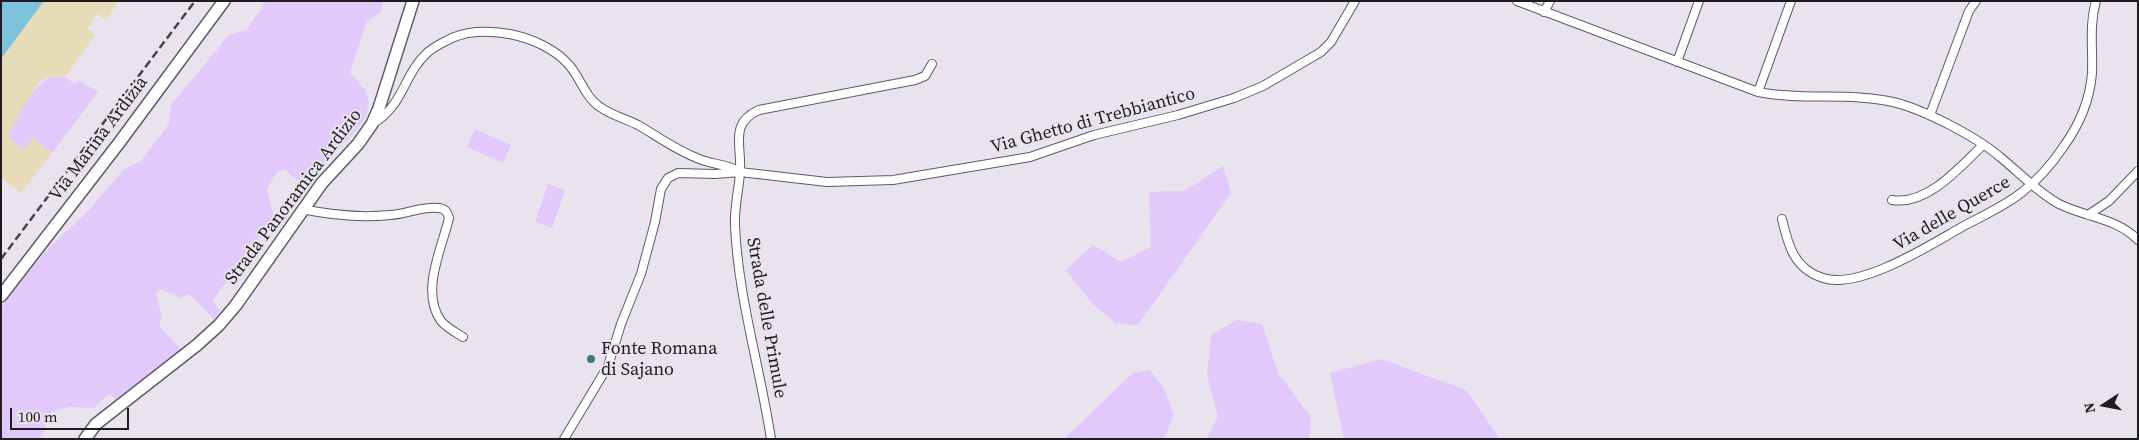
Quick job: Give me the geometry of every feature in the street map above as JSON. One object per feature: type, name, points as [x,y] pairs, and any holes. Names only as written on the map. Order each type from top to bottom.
[{"type":"main road","name":"Via Marina Ardizia","points":[[1,296],[119,143],[224,1]]},
{"type":"main road","name":"Strada Panoramica Ardizio","points":[[85,439],[96,424],[197,345],[219,324],[236,305],[322,183],[358,144],[372,124],[386,88],[413,1]]},
{"type":"street","name":"Via Ghetto di Trebbiantico","points":[[740,172],[827,182],[893,180],[1030,157],[1094,135],[1178,115],[1234,98],[1263,86],[1321,52],[1331,42],[1355,1]]},
{"type":"street","points":[[1516,1],[1758,92],[1808,98],[1861,97],[1894,102],[1930,115],[1999,155],[2032,184],[2060,205],[2117,225],[2138,240]]},
{"type":"street","points":[[1544,12],[1550,1]]},
{"type":"street","points":[[1677,62],[1699,1]]},
{"type":"street","points":[[1758,92],[1791,1]]},
{"type":"street","points":[[1965,1],[1969,11]]},
{"type":"street","points":[[1930,115],[1969,11],[1976,1]]},
{"type":"street","name":"Via delle Querce","points":[[1782,220],[1788,246],[1799,262],[1823,278],[1844,280],[1885,268],[1906,258],[2007,202],[2032,184],[2046,170],[2065,146],[2084,109],[2092,72],[2091,26],[2096,1]]},
{"type":"street","points":[[372,124],[385,117],[394,107],[413,71],[427,53],[448,40],[467,34],[493,32],[515,35],[544,44],[559,54],[570,66],[592,99],[600,107],[636,124],[688,155],[703,161],[729,165],[740,172]]},
{"type":"street","name":"Strada delle Primule","points":[[771,439],[738,267],[735,207],[740,172],[739,133],[742,122],[749,114],[760,110],[915,80],[925,76],[932,64]]},
{"type":"street","points":[[1892,200],[1902,202],[1918,198],[1950,176],[1983,145]]},
{"type":"street","points":[[2088,215],[2109,201],[2138,171]]},
{"type":"street","points":[[564,439],[608,366],[620,324],[641,274],[655,222],[661,189],[668,178],[678,173],[715,174],[740,172]]},
{"type":"street","points":[[302,209],[326,214],[375,216],[393,215],[424,208],[441,208],[447,212],[449,218],[434,273],[432,296],[441,321],[449,329],[463,337]]},
{"type":"shaded area","points":[[264,1],[383,1],[381,12],[367,21],[350,73],[366,91],[369,103],[366,116],[352,135],[301,184],[285,170],[278,171],[267,189],[274,218],[212,301],[220,311],[214,319],[189,294],[181,298],[160,289],[156,294],[162,317],[159,326],[181,349],[116,399],[108,394],[94,408],[70,407],[51,412],[40,439],[1,439],[1,307],[42,255],[89,210],[123,170],[141,161],[169,124],[171,105],[229,35],[246,30],[260,11]]},
{"type":"shaded area","points":[[52,77],[65,77],[75,84],[78,80],[98,92],[52,153],[33,139],[24,150],[7,138],[20,112],[32,94]]},
{"type":"shaded area","points":[[475,129],[511,145],[503,163],[467,147]]},
{"type":"shaded area","points":[[1223,166],[1231,193],[1138,325],[1116,323],[1093,305],[1066,270],[1093,245],[1121,262],[1151,247],[1149,192],[1184,191]]},
{"type":"shaded area","points":[[548,184],[565,190],[552,228],[535,222]]},
{"type":"shaded area","points":[[1237,320],[1262,324],[1278,373],[1311,417],[1309,439],[1207,439],[1218,416],[1207,376],[1211,335]]},
{"type":"shaded area","points":[[1381,359],[1466,390],[1500,439],[1344,439],[1330,373]]},
{"type":"shaded area","points":[[1150,370],[1164,389],[1174,414],[1164,439],[1064,439],[1133,373]]},
{"type":"sand","points":[[44,1],[119,1],[106,20],[97,14],[87,29],[95,35],[65,77],[44,78],[28,99],[14,125],[8,138],[24,150],[33,139],[52,153],[21,193],[1,178],[1,59]]},
{"type":"water","points":[[1,1],[44,1],[1,59]]},
{"type":"railway","points":[[1,259],[195,1]]},
{"type":"place","name":"Fonte Romana di Sajano","points":[[591,359]]}]
